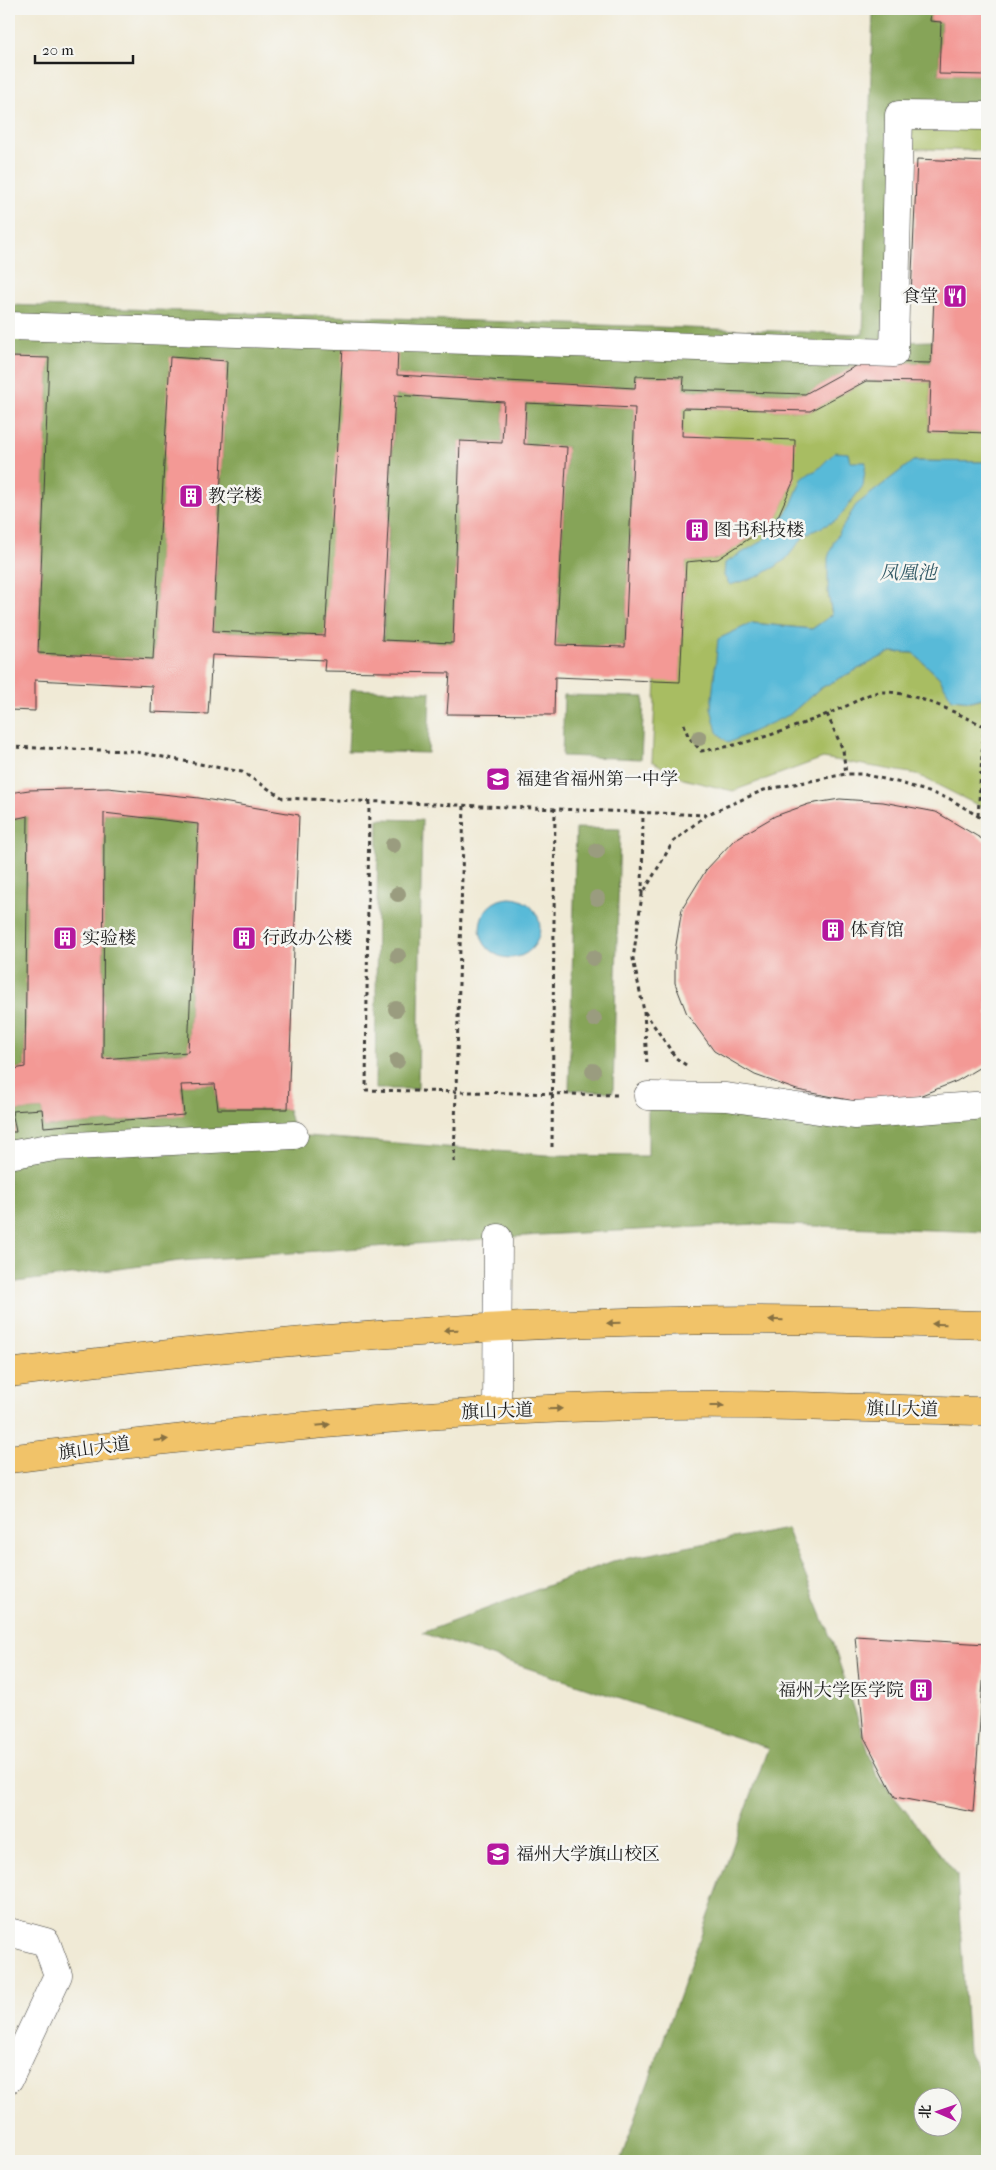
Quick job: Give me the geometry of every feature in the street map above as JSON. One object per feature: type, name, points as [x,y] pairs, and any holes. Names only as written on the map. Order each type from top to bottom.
[{"type":"highway","points":[[9,1373],[180,1352],[327,1338],[574,1324],[756,1320],[987,1325]]},
{"type":"highway","name":"旗山大道","points":[[9,1459],[137,1442],[434,1414],[634,1406],[987,1411]]},
{"type":"street","points":[[9,326],[894,353],[899,115],[987,116]]},
{"type":"street","points":[[648,1096],[726,1097],[854,1114],[987,1105]]},
{"type":"street","points":[[9,1155],[54,1147],[294,1134]]},
{"type":"street","points":[[496,1411],[498,1238]]},
{"type":"street","points":[[9,1932],[46,1942],[58,1975],[9,2079]]},
{"type":"path","points":[[684,724],[688,736],[701,751],[750,741],[827,714],[876,692],[899,693],[927,701],[986,725],[978,816]]},
{"type":"path","points":[[827,714],[843,750],[846,774]]},
{"type":"path","points":[[9,747],[131,751],[242,772],[283,798],[706,815]]},
{"type":"path","points":[[642,895],[672,842],[706,815],[764,790],[846,774],[862,774],[950,799],[978,816],[987,826]]},
{"type":"path","points":[[979,800],[987,792]]},
{"type":"path","points":[[369,801],[366,1090],[648,1096],[644,1011],[633,959],[642,895],[643,812]]},
{"type":"path","points":[[454,1162],[464,805]]},
{"type":"path","points":[[552,1147],[555,808]]},
{"type":"path","points":[[644,1011],[676,1058],[726,1097]]},
{"type":"green space","points":[[873,9],[931,9],[930,21],[941,22],[939,74],[987,75],[987,116],[899,115],[895,342],[932,341],[931,363],[863,363],[805,394],[683,390],[684,377],[636,376],[635,388],[397,375],[325,636],[213,631],[227,361],[171,357],[153,659],[38,653],[49,359],[9,357],[9,305],[863,334]]},
{"type":"green space","points":[[899,115],[987,116],[987,151],[898,148]]},
{"type":"green space","points":[[866,381],[931,382],[929,431],[987,433],[987,462],[913,461],[828,592],[832,615],[812,629],[752,623],[715,677],[711,708],[789,715],[819,689],[891,652],[913,653],[939,677],[953,699],[971,701],[987,697],[987,810],[916,774],[823,758],[733,791],[683,779],[652,761],[656,680],[680,681],[686,562],[718,559],[775,522],[794,480],[682,436],[683,408],[810,411]]},
{"type":"green space","points":[[395,395],[504,402],[502,443],[460,441],[453,643],[383,640]]},
{"type":"green space","points":[[526,403],[635,408],[625,647],[556,645],[567,447],[524,444]]},
{"type":"green space","points":[[351,689],[430,692],[428,753],[348,751]]},
{"type":"green space","points":[[564,695],[644,697],[641,759],[562,756]]},
{"type":"green space","points":[[104,813],[198,824],[188,1052],[103,1059]]},
{"type":"green space","points":[[28,816],[25,1067],[9,1070],[9,820]]},
{"type":"green space","points":[[378,819],[422,820],[418,1089],[375,1089]]},
{"type":"green space","points":[[576,828],[620,829],[613,1092],[569,1090]]},
{"type":"green space","points":[[215,1084],[218,1109],[288,1109],[295,1135],[546,1155],[648,1156],[648,1096],[854,1115],[987,1105],[987,1232],[756,1224],[540,1235],[180,1261],[9,1283],[9,1132],[16,1131],[12,1111],[42,1109],[44,1127],[184,1115],[181,1085]]},
{"type":"green space","points":[[786,1528],[832,1641],[876,1774],[957,1875],[968,2052],[987,2085],[987,2161],[620,2161],[768,1748],[422,1633],[613,1561]]},
{"type":"water","points":[[835,452],[848,453],[850,462],[866,462],[863,486],[837,520],[805,535],[786,559],[775,567],[757,577],[730,585],[724,576],[725,563],[762,541],[776,527],[791,505],[802,479],[817,470]]},
{"type":"water","name":"凤凰池","points":[[913,461],[987,462],[987,697],[971,701],[952,699],[939,677],[913,653],[891,652],[819,689],[789,715],[728,743],[717,732],[711,708],[718,639],[752,623],[812,629],[832,615],[828,592],[828,558],[834,541],[856,505]]},
{"type":"water","points":[[510,898],[527,903],[535,911],[540,928],[535,945],[527,953],[510,958],[493,953],[485,945],[480,928],[485,911],[493,903]]},
{"type":"building","points":[[931,9],[987,9],[987,75],[939,74],[941,22],[930,21]]},
{"type":"building","name":"图书科技楼","points":[[917,159],[987,162],[987,433],[929,431],[931,382],[866,381],[810,411],[683,408],[682,436],[795,440],[794,480],[776,521],[718,559],[686,562],[680,682],[555,677],[554,715],[447,714],[450,673],[324,671],[325,660],[212,655],[208,714],[151,712],[152,686],[35,680],[35,711],[9,710],[9,357],[49,358],[38,653],[153,659],[170,357],[227,361],[213,631],[325,636],[343,347],[398,348],[397,375],[635,388],[636,376],[684,377],[683,390],[805,394],[863,362],[931,363],[934,297],[911,296]],"holes":[[[395,395],[504,402],[502,443],[460,441],[453,643],[382,640]],[[526,403],[635,408],[625,647],[556,645],[567,447],[524,444]]]},
{"type":"building","points":[[108,788],[199,798],[299,815],[288,1109],[218,1109],[215,1084],[181,1085],[184,1115],[44,1127],[42,1109],[12,1111],[16,1132],[9,1132],[9,1070],[25,1067],[28,816],[9,820],[9,793],[29,790]],"holes":[[[104,813],[198,824],[188,1052],[103,1059]]]},
{"type":"building","name":"体育馆","points":[[840,799],[883,802],[936,812],[987,842],[987,1063],[957,1081],[914,1098],[859,1102],[797,1090],[755,1075],[714,1051],[687,1014],[675,983],[675,951],[682,909],[706,870],[734,840],[775,816],[809,804]]},
{"type":"building","name":"福州大学医学院","points":[[855,1636],[986,1644],[973,1812],[895,1797],[864,1737]]},
{"type":"place","name":"食堂","points":[[955,296]]},
{"type":"place","name":"教学楼","points":[[191,496]]},
{"type":"place","name":"图书科技楼","points":[[697,530]]},
{"type":"place","name":"福建省福州第一中学","points":[[498,779]]},
{"type":"place","name":"体育馆","points":[[833,930]]},
{"type":"place","name":"实验楼","points":[[65,938]]},
{"type":"place","name":"行政办公楼","points":[[244,938]]},
{"type":"place","name":"福州大学医学院","points":[[921,1690]]},
{"type":"place","name":"福州大学旗山校区","points":[[498,1854]]}]
